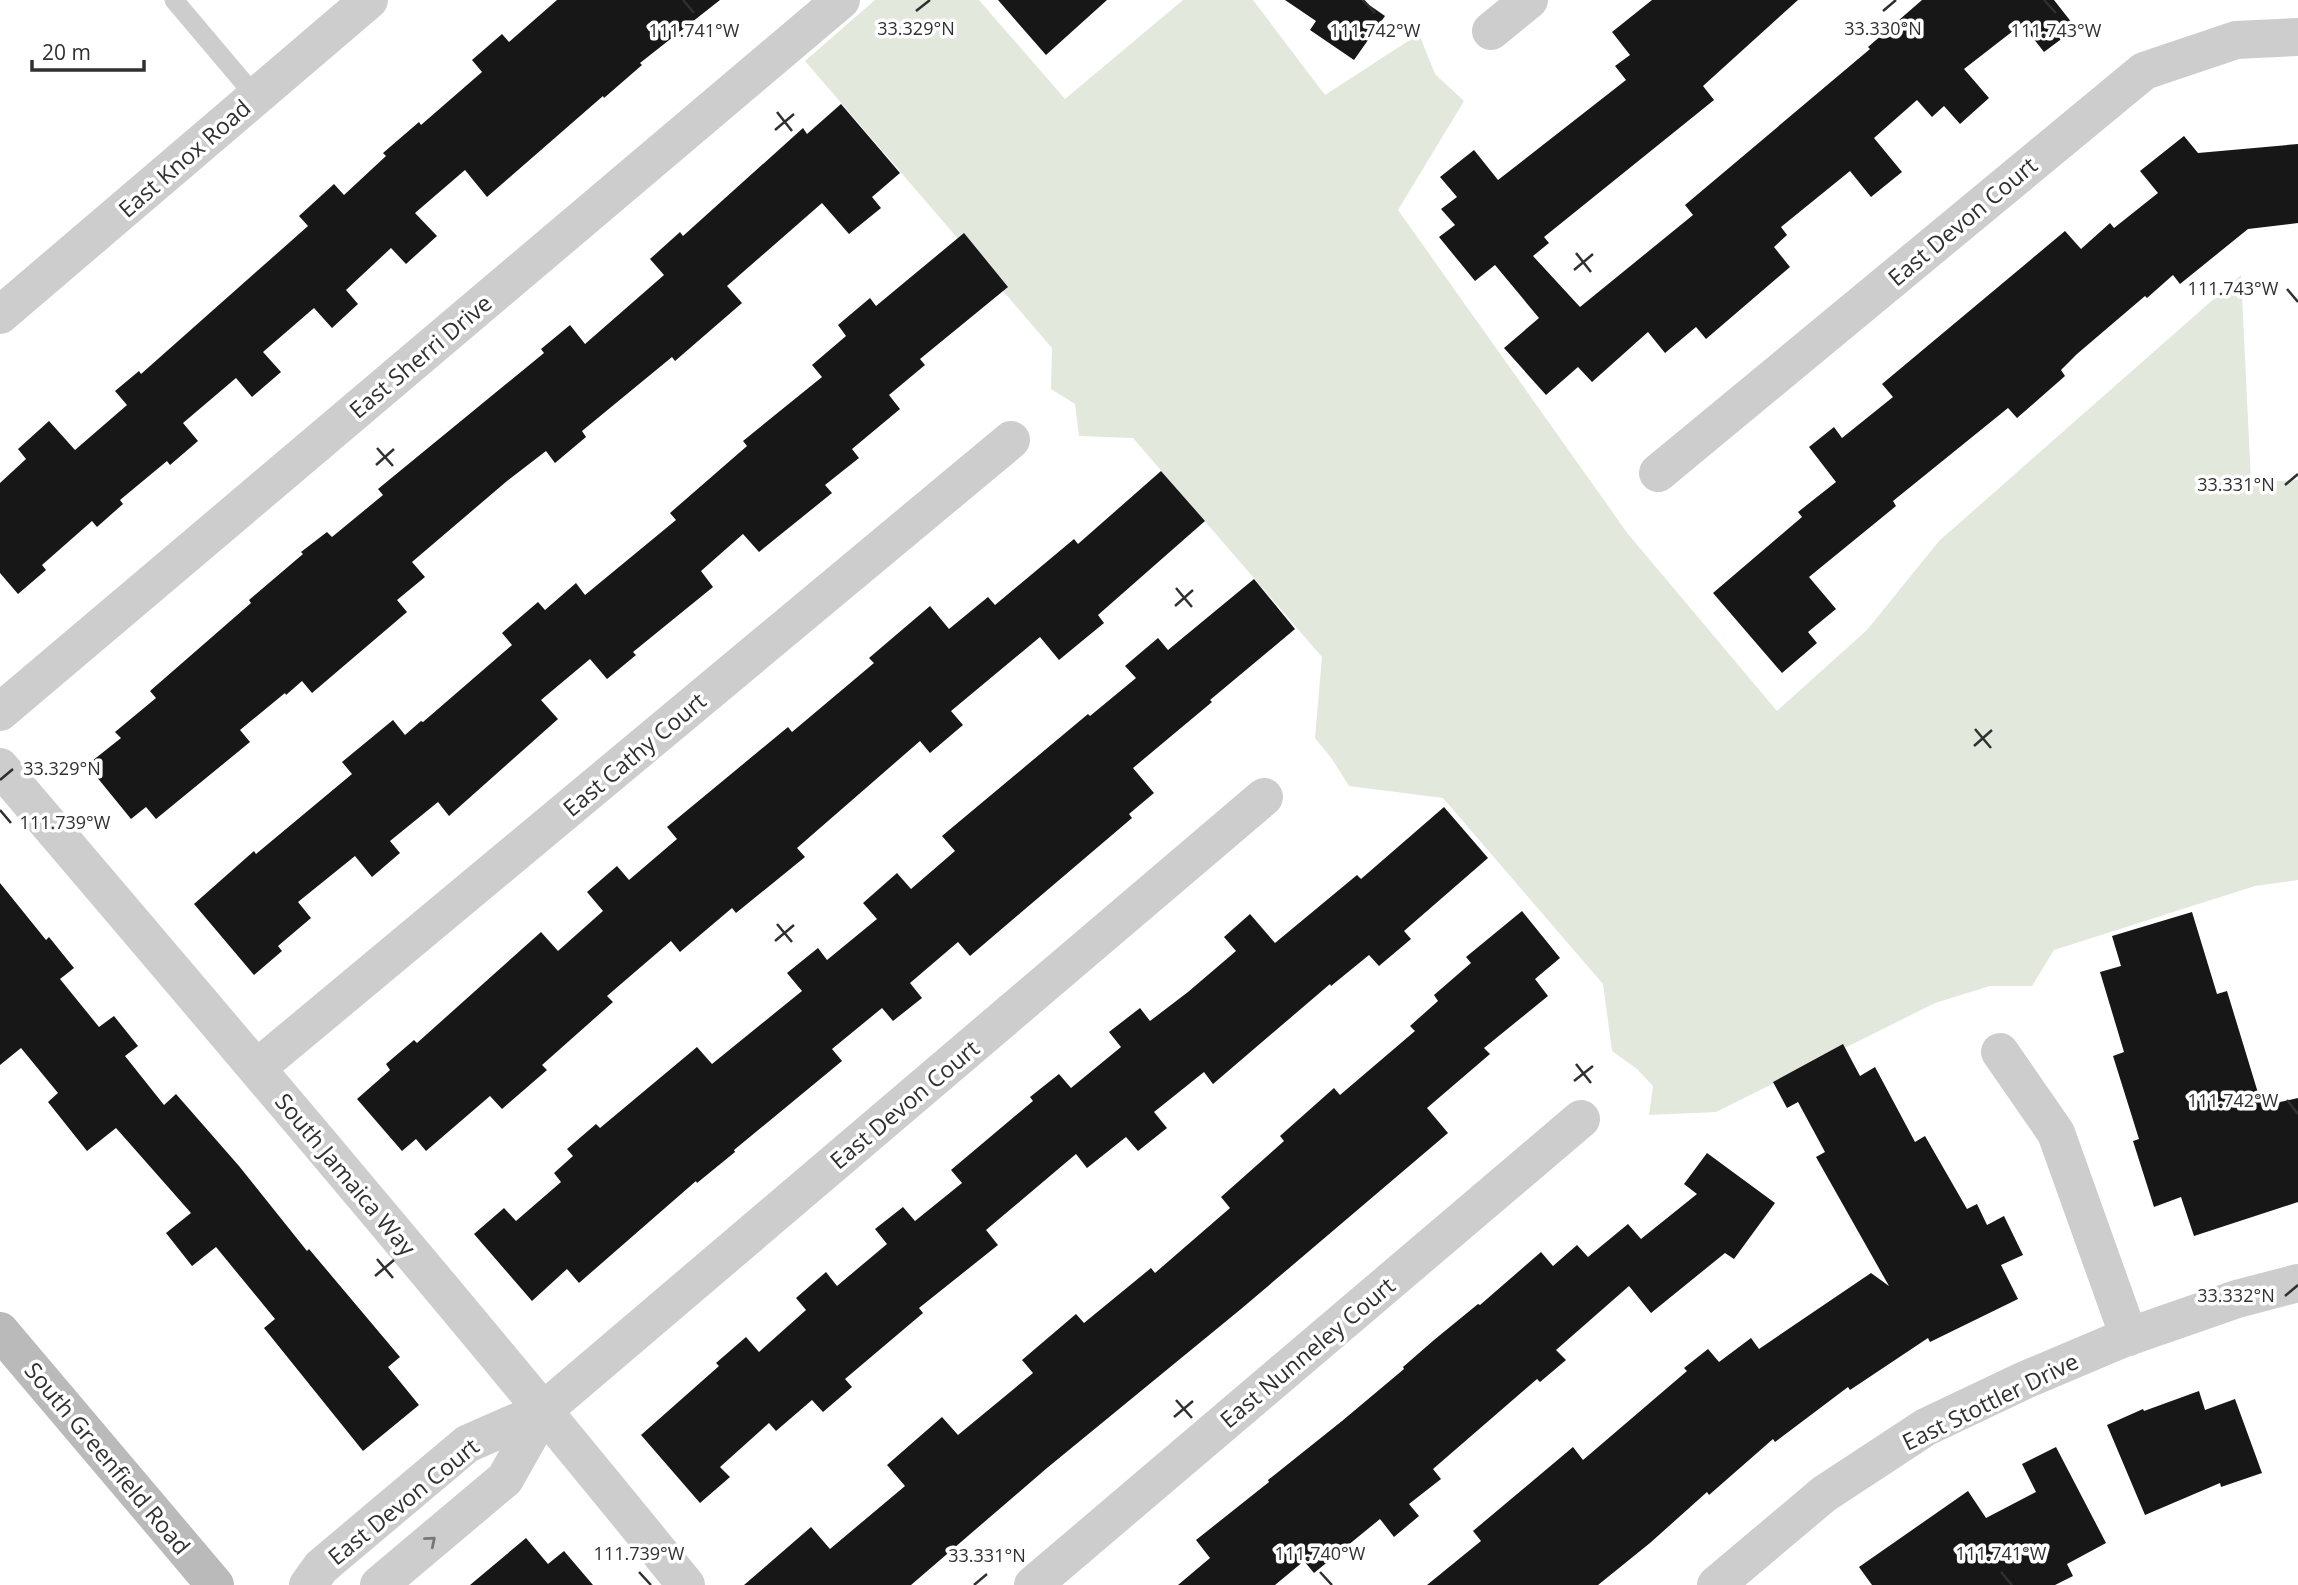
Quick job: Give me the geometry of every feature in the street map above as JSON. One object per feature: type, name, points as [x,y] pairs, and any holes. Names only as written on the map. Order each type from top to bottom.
[{"type":"main road","name":"South Greenfield Road","points":[[0,1331],[215,1585]]},
{"type":"street","name":"East Knox Road","points":[[0,315],[369,0]]},
{"type":"street","name":"East Sherri Drive","points":[[0,712],[841,0]]},
{"type":"street","points":[[1491,31],[1529,0]]},
{"type":"street","name":"East Devon Court","points":[[1658,472],[2144,71],[2236,40],[2298,37]]},
{"type":"street","name":"East Cathy Court","points":[[257,1068],[1011,440]]},
{"type":"street","name":"South Jamaica Way","points":[[0,767],[544,1410],[686,1585]]},
{"type":"street","name":"East Devon Court","points":[[308,1585],[321,1567],[467,1444],[544,1410],[1264,797]]},
{"type":"street","points":[[2000,1052],[2056,1133],[2129,1337]]},
{"type":"street","name":"East Nunneley Court","points":[[1033,1585],[1581,1119]]},
{"type":"street","name":"East Stottler Drive","points":[[1716,1585],[1824,1494],[1926,1427],[2025,1380],[2129,1337],[2237,1299],[2298,1283]]},
{"type":"street","name":"East Devon Court","points":[[379,1585],[505,1479],[544,1410]]},
{"type":"lane","points":[[174,0],[256,97]]},
{"type":"shaded area","points":[[875,0],[979,0],[1065,99],[1183,0],[1253,0],[1325,95],[1419,34],[1435,74],[1464,101],[1398,210],[1628,534],[1777,711],[1867,630],[1939,541],[2241,275],[2251,482],[2298,480],[2298,880],[2255,886],[2054,950],[2032,986],[1990,986],[1935,1003],[1716,1112],[1649,1115],[1653,1086],[1637,1069],[1612,1051],[1603,984],[1443,798],[1349,786],[1315,738],[1322,657],[1133,438],[1079,436],[1075,404],[1051,389],[1052,348],[805,61]]},
{"type":"building","points":[[557,0],[720,0],[640,63],[642,65],[487,197],[465,170],[415,213],[437,236],[406,264],[391,248],[346,290],[358,304],[332,328],[314,308],[263,352],[281,372],[252,397],[236,378],[183,423],[198,441],[170,465],[167,461],[120,500],[123,504],[97,527],[92,521],[42,565],[46,570],[18,594],[0,573],[0,483],[26,459],[18,449],[49,421],[75,450],[127,405],[115,391],[139,371],[141,374],[308,226],[299,216],[334,184],[344,195],[386,156],[383,153],[419,122],[421,125],[482,72],[472,60],[502,34],[509,42]]},
{"type":"building","points":[[998,0],[1107,0],[1046,55]]},
{"type":"building","points":[[1285,0],[1362,0],[1385,16],[1354,60],[1310,30],[1316,21]]},
{"type":"building","points":[[1652,0],[1798,0],[1703,86],[1714,100],[1544,237],[1549,243],[1533,256],[1580,307],[1693,215],[1685,205],[1870,49],[1868,47],[1922,0],[2054,0],[2076,28],[2044,52],[2022,24],[1964,69],[1989,98],[1960,124],[1944,106],[1932,117],[1917,100],[1874,138],[1902,172],[1871,197],[1850,171],[1781,227],[1787,235],[1774,247],[1790,267],[1706,339],[1696,327],[1665,353],[1648,332],[1592,382],[1578,367],[1546,395],[1504,348],[1539,318],[1495,265],[1475,281],[1439,237],[1455,225],[1441,209],[1457,197],[1440,177],[1474,150],[1498,180],[1626,80],[1615,66],[1630,55],[1612,32]]},
{"type":"building","points":[[841,104],[900,173],[872,197],[881,208],[849,234],[822,203],[727,286],[742,303],[675,361],[672,357],[582,431],[586,437],[555,463],[546,451],[412,562],[425,577],[397,600],[407,612],[312,693],[302,681],[240,730],[250,742],[156,819],[146,807],[131,819],[87,765],[121,738],[115,732],[156,698],[150,691],[251,603],[249,600],[303,554],[301,552],[327,532],[332,537],[383,495],[378,489],[544,353],[541,349],[570,325],[585,344],[664,275],[650,259],[680,232],[683,236],[803,128],[807,134]]},
{"type":"building","points":[[2184,136],[2198,153],[2298,144],[2298,223],[2248,229],[2180,284],[2173,275],[2077,354],[2061,370],[2065,376],[2017,418],[2008,408],[1893,501],[1896,506],[1809,577],[1836,609],[1808,632],[1817,643],[1782,673],[1713,593],[1802,517],[1798,512],[1836,482],[1809,447],[1834,427],[1842,438],[1893,397],[1882,384],[2065,231],[2081,249],[2110,223],[2114,228],[2158,193],[2140,171]]},
{"type":"building","points":[[964,233],[1008,287],[920,359],[925,365],[889,395],[900,409],[852,449],[859,458],[825,485],[832,493],[759,552],[743,534],[701,571],[713,587],[633,652],[636,655],[607,679],[590,659],[541,700],[558,719],[449,816],[438,802],[390,841],[400,853],[372,877],[355,856],[298,902],[311,918],[278,946],[282,951],[254,975],[194,904],[254,851],[256,854],[352,774],[342,762],[393,720],[405,735],[512,645],[502,633],[538,602],[545,610],[576,583],[585,595],[676,520],[670,513],[747,446],[743,441],[822,377],[812,365],[846,336],[838,325],[870,298],[876,306]]},
{"type":"building","points":[[1161,471],[1205,521],[1098,615],[1104,623],[1059,660],[1040,637],[951,711],[963,725],[930,753],[920,741],[797,848],[805,857],[736,913],[732,908],[680,952],[671,941],[607,996],[613,1002],[542,1065],[547,1070],[502,1109],[490,1096],[426,1151],[416,1139],[402,1151],[357,1099],[390,1070],[386,1064],[414,1040],[417,1043],[541,932],[558,951],[603,911],[587,892],[617,866],[629,880],[677,839],[667,827],[788,727],[792,732],[874,663],[869,658],[930,606],[949,629],[988,597],[995,605],[1074,539],[1078,544]]},
{"type":"building","points":[[1254,579],[1295,629],[1133,768],[1154,793],[1129,814],[1132,818],[970,956],[958,942],[910,983],[922,998],[893,1021],[882,1008],[832,1049],[842,1061],[734,1150],[735,1152],[697,1183],[696,1181],[579,1283],[567,1269],[532,1301],[474,1234],[504,1208],[516,1221],[561,1182],[554,1173],[573,1156],[567,1149],[596,1124],[600,1128],[697,1047],[712,1064],[802,991],[787,973],[818,948],[827,960],[877,919],[863,903],[897,873],[911,889],[955,851],[942,836],[1088,714],[1090,716],[1136,678],[1125,666],[1158,638],[1168,650]]},
{"type":"building","points":[[1444,807],[1488,858],[1404,931],[1411,939],[1379,966],[1369,955],[1331,986],[1330,984],[1213,1084],[1204,1072],[1154,1112],[1167,1128],[1138,1151],[1126,1137],[1087,1168],[1076,1154],[986,1230],[998,1245],[919,1308],[923,1313],[845,1379],[852,1387],[823,1412],[812,1400],[776,1431],[769,1423],[720,1467],[730,1477],[700,1503],[641,1435],[719,1366],[716,1363],[746,1337],[759,1352],[806,1310],[796,1298],[826,1272],[837,1286],[887,1244],[875,1229],[903,1207],[915,1221],[962,1183],[951,1170],[1033,1101],[1030,1097],[1059,1074],[1071,1088],[1121,1047],[1109,1032],[1140,1008],[1150,1021],[1236,951],[1224,937],[1250,914],[1275,943],[1357,875],[1361,879]]},
{"type":"building","points":[[0,883],[46,940],[49,937],[74,968],[60,979],[99,1027],[114,1016],[138,1046],[125,1056],[164,1105],[176,1094],[400,1357],[388,1367],[419,1405],[363,1451],[264,1328],[275,1319],[216,1247],[192,1266],[166,1233],[191,1213],[116,1128],[87,1151],[48,1102],[58,1093],[21,1048],[0,1065]]},
{"type":"building","points":[[1522,911],[1560,958],[1535,979],[1548,996],[1484,1048],[1490,1054],[1427,1108],[1448,1133],[911,1585],[744,1585],[811,1527],[830,1549],[905,1486],[887,1465],[942,1417],[958,1435],[1033,1373],[1022,1360],[1076,1314],[1084,1323],[1151,1268],[1155,1273],[1230,1208],[1221,1197],[1284,1141],[1280,1136],[1334,1088],[1340,1095],[1415,1031],[1410,1026],[1438,1001],[1434,995],[1471,963],[1466,957]]},
{"type":"building","points":[[2192,912],[2217,994],[2227,991],[2262,1106],[2298,1098],[2298,1202],[2194,1236],[2181,1197],[2154,1207],[2133,1141],[2139,1139],[2113,1056],[2124,1052],[2100,972],[2121,966],[2112,936]]},
{"type":"building","points":[[1843,1044],[1860,1076],[1875,1067],[1915,1142],[1925,1136],[1967,1209],[1977,1204],[1987,1225],[2004,1216],[2023,1255],[2001,1265],[2018,1299],[1930,1342],[1928,1338],[1850,1390],[1848,1387],[1775,1442],[1773,1439],[1598,1585],[1427,1585],[1481,1541],[1473,1531],[1573,1447],[1583,1460],[1687,1371],[1684,1368],[1708,1349],[1719,1362],[1751,1338],[1759,1349],[1871,1273],[1889,1286],[1816,1157],[1825,1152],[1798,1102],[1787,1108],[1773,1082]]},
{"type":"building","points":[[1707,1153],[1775,1203],[1734,1259],[1725,1253],[1651,1313],[1629,1286],[1556,1350],[1566,1360],[1540,1382],[1537,1379],[1433,1469],[1441,1479],[1409,1504],[1419,1516],[1394,1537],[1380,1519],[1314,1573],[1304,1561],[1275,1585],[1178,1585],[1210,1558],[1196,1540],[1269,1482],[1268,1480],[1342,1421],[1434,1340],[1480,1305],[1541,1252],[1553,1266],[1577,1245],[1588,1257],[1628,1224],[1641,1239],[1697,1194],[1684,1184]]},
{"type":"building","points":[[2199,1391],[2205,1410],[2235,1399],[2262,1473],[2221,1487],[2220,1483],[2145,1515],[2107,1425],[2143,1409],[2144,1411]]},
{"type":"building","points":[[2056,1447],[2106,1543],[2067,1564],[2073,1576],[2055,1585],[1872,1585],[1859,1567],[1968,1491],[1986,1518],[2036,1492],[2022,1464]]},
{"type":"building","points":[[526,1538],[548,1564],[564,1551],[593,1585],[470,1585]]}]
